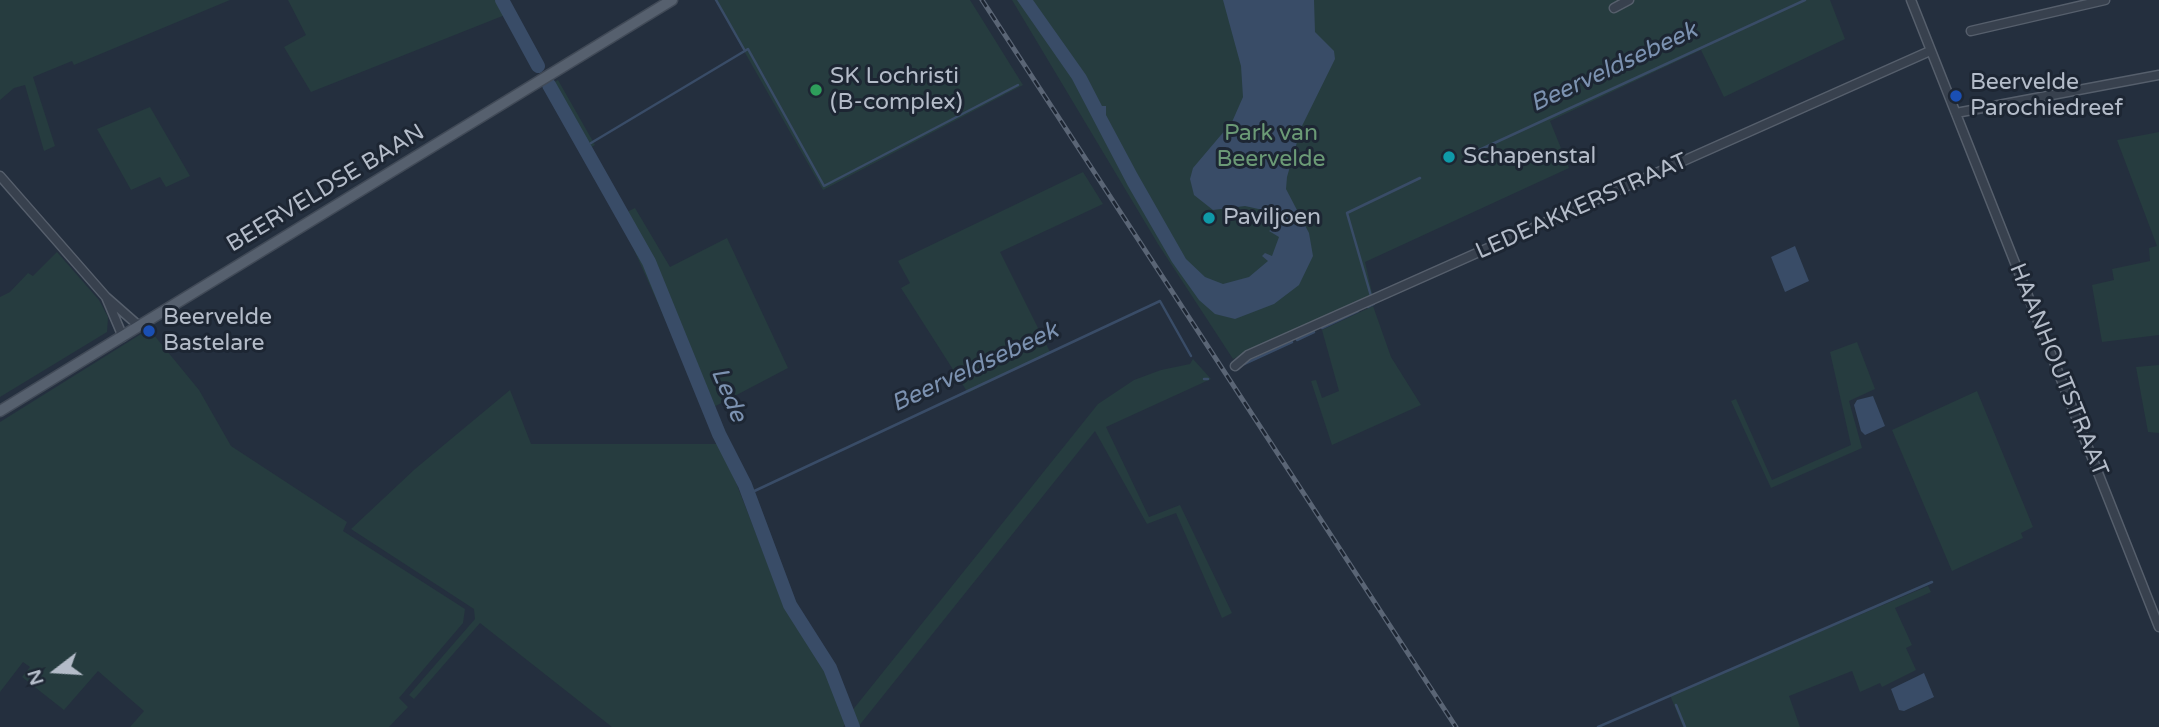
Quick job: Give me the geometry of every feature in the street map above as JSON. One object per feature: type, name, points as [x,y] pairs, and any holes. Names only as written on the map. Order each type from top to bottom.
[{"type":"main road","name":"BEERVELDSE BAAN","points":[[0,411],[672,0]]},
{"type":"street","points":[[1614,8],[1629,0]]},
{"type":"street","name":"HAANHOUTSTRAAT","points":[[1911,0],[2159,627]]},
{"type":"street","points":[[1971,31],[2105,0]]},
{"type":"street","name":"LEDEAKKERSTRAAT","points":[[1235,366],[1248,355],[1930,51]]},
{"type":"street","points":[[1956,113],[2159,75]]},
{"type":"street","points":[[0,176],[106,298],[139,326]]},
{"type":"street","points":[[106,298],[122,337]]},
{"type":"green space","points":[[0,0],[230,0],[74,65],[72,61],[33,77],[55,146],[44,151],[25,85],[14,88],[0,100]]},
{"type":"green space","points":[[288,0],[497,0],[505,15],[311,92],[284,47],[306,35]]},
{"type":"green space","points":[[715,0],[970,0],[1023,85],[823,190]]},
{"type":"green space","name":"Park van Beervelde","points":[[1012,0],[1830,0],[1845,39],[1724,97],[1701,50],[1550,121],[1569,168],[1365,262],[1373,297],[1233,359],[1158,244]]},
{"type":"green space","points":[[558,80],[595,145],[583,152],[547,86]]},
{"type":"green space","points":[[150,107],[190,176],[166,187],[160,177],[131,190],[97,129]]},
{"type":"green space","points":[[2159,132],[2159,335],[2102,342],[2092,285],[2114,280],[2112,269],[2150,261],[2149,248],[2157,246],[2117,140]]},
{"type":"green space","points":[[1083,172],[1103,204],[1000,252],[1050,352],[968,393],[901,288],[910,283],[898,261]]},
{"type":"green space","points":[[635,208],[670,267],[727,238],[788,368],[706,411],[619,216]]},
{"type":"green space","points":[[57,252],[99,300],[108,317],[107,332],[0,397],[0,297],[10,292],[28,273],[33,276]]},
{"type":"green space","points":[[1373,306],[1391,357],[1421,405],[1332,445],[1311,381],[1316,380],[1322,398],[1339,391],[1322,330]]},
{"type":"green space","points":[[149,329],[199,390],[231,446],[347,522],[343,531],[465,609],[463,623],[399,698],[408,707],[389,727],[130,727],[144,711],[98,671],[64,710],[22,677],[30,667],[23,662],[0,692],[0,422]]},
{"type":"green space","points":[[1857,342],[1875,389],[1849,401],[1862,448],[1771,488],[1731,401],[1736,399],[1772,480],[1851,445],[1830,352]]},
{"type":"green space","points":[[1193,359],[1211,379],[1106,427],[1149,517],[1180,505],[1232,613],[1222,618],[1176,513],[1147,524],[1095,431],[858,727],[851,712],[1098,404],[1134,380],[1161,370],[1190,364]]},
{"type":"green space","points":[[2159,365],[2159,433],[2148,432],[2136,367]]},
{"type":"green space","points":[[510,390],[531,444],[721,444],[776,585],[827,673],[847,722],[843,727],[612,727],[480,623],[414,699],[409,695],[475,619],[474,609],[351,529],[415,469]]},
{"type":"green space","points":[[1977,391],[2033,527],[2021,533],[2023,538],[1952,571],[1892,430]]},
{"type":"green space","points":[[1928,586],[1931,592],[1895,608],[1912,645],[1906,648],[1916,670],[1882,687],[1880,683],[1860,692],[1852,671],[1789,696],[1800,727],[1683,727],[1670,695]]},
{"type":"water","points":[[1017,0],[1033,0],[1086,75],[1102,106],[1106,106],[1106,115],[1186,259],[1205,277],[1223,284],[1249,277],[1268,261],[1262,256],[1265,253],[1272,256],[1279,237],[1269,231],[1275,227],[1279,229],[1274,218],[1263,210],[1245,206],[1213,210],[1194,195],[1190,179],[1193,168],[1232,122],[1243,97],[1241,66],[1223,0],[1314,0],[1315,32],[1334,51],[1335,59],[1301,128],[1287,177],[1286,189],[1309,233],[1313,256],[1299,285],[1274,304],[1235,319],[1215,314],[1199,300],[1172,262],[1128,186],[1072,79]]},
{"type":"water","points":[[1795,246],[1809,281],[1785,292],[1771,257]]},
{"type":"water","points":[[1873,396],[1885,426],[1865,435],[1861,431],[1854,405],[1857,400]]},
{"type":"water","points":[[1924,673],[1934,697],[1904,711],[1899,710],[1891,689]]},
{"type":"waterway","name":"Lede","points":[[502,0],[538,66]]},
{"type":"waterway","points":[[716,0],[745,51]]},
{"type":"waterway","name":"Beerveldsebeek","points":[[1477,151],[1805,0]]},
{"type":"waterway","points":[[591,143],[748,49],[824,186],[1018,85]]},
{"type":"waterway","name":"Lede","points":[[549,85],[649,262],[719,434],[745,485],[790,605],[830,668],[853,727]]},
{"type":"waterway","name":"Beerveldsebeek","points":[[1371,296],[1347,213],[1420,178]]},
{"type":"waterway","name":"Beerveldsebeek","points":[[748,494],[1160,301],[1191,356]]},
{"type":"waterway","name":"Beerveldsebeek","points":[[1368,307],[1374,304]]},
{"type":"waterway","name":"Beerveldsebeek","points":[[1322,328],[1358,311]]},
{"type":"waterway","name":"Beerveldsebeek","points":[[1297,340],[1314,332]]},
{"type":"waterway","name":"Beerveldsebeek","points":[[1244,364],[1292,342]]},
{"type":"waterway","points":[[1598,727],[1932,582]]},
{"type":"waterway","points":[[1676,705],[1685,727]]},
{"type":"railway","points":[[982,0],[1456,727]]},
{"type":"place","name":"SK Lochristi (B-complex)","points":[[816,90]]},
{"type":"place","name":"Beervelde Parochiedreef","points":[[1956,96]]},
{"type":"place","name":"Schapenstal","points":[[1449,157]]},
{"type":"place","name":"Paviljoen","points":[[1209,218]]},
{"type":"place","name":"Beervelde Bastelare","points":[[149,331]]}]
